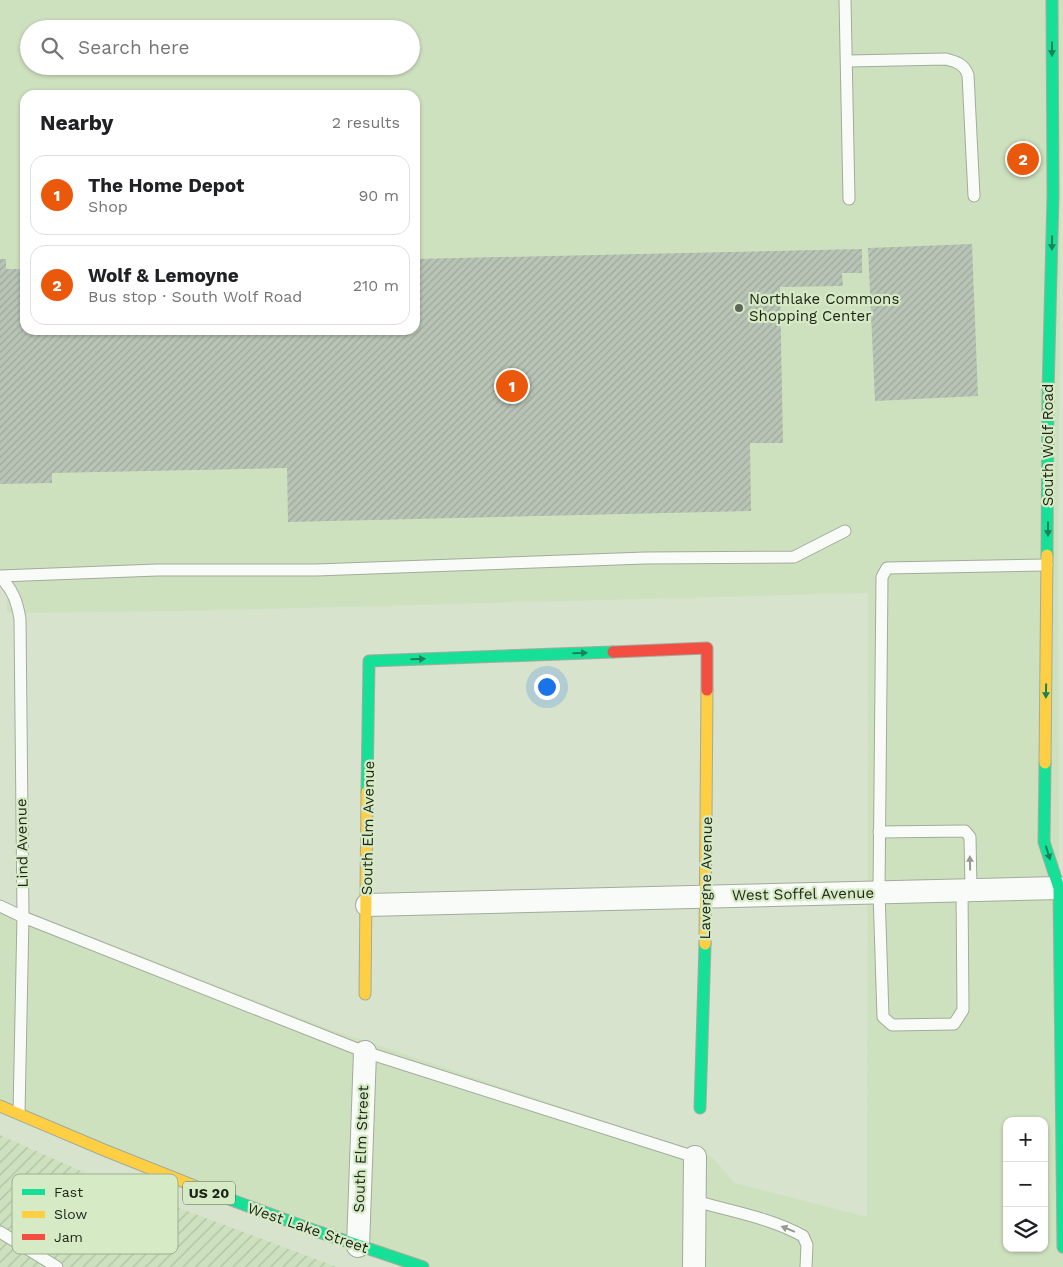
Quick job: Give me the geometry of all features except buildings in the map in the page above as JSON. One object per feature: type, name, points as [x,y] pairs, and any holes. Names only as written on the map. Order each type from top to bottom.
[{"type":"main road","name":"South Wolf Road","points":[[1052,0],[1058,195],[1048,393],[1048,565],[1044,842],[1061,883],[1063,1247]]},
{"type":"main road","name":"South Elm Avenue","points":[[365,994],[369,661],[707,648]]},
{"type":"main road","name":"Lavergne Avenue","points":[[700,1108],[706,896],[707,648]]},
{"type":"main road","name":"West Lake Street","points":[[0,1106],[162,1174]]},
{"type":"main road","name":"West Lake Street","points":[[178,1180],[358,1246],[423,1267]]},
{"type":"street","name":"West Soffel Avenue","points":[[367,905],[966,890],[1061,883]]},
{"type":"street","name":"South Elm Street","points":[[358,1246],[365,1052]]},
{"type":"street","points":[[694,1267],[695,1157]]},
{"type":"lane","points":[[845,0],[848,61],[849,199]]},
{"type":"lane","points":[[848,61],[946,59],[959,63],[966,69],[968,76],[974,196]]},
{"type":"lane","points":[[0,577],[157,570],[316,570],[644,558],[794,557],[845,531]]},
{"type":"lane","points":[[880,832],[965,831],[970,837],[966,890],[963,1010],[954,1024],[892,1026],[882,1017],[879,892],[882,577],[887,568],[1048,565]]},
{"type":"lane","name":"Lind Avenue","points":[[0,577],[10,588],[17,602],[20,619],[23,917],[19,1115]]},
{"type":"lane","points":[[0,906],[23,917],[365,1052],[695,1157]]},
{"type":"lane","points":[[695,1200],[774,1223],[803,1236],[807,1245],[806,1267]]},
{"type":"lane","points":[[0,1232],[12,1239]]},
{"type":"lane","points":[[36,1254],[57,1267]]},
{"type":"shaded area","name":"Northlake Commons Shopping Center","points":[[0,0],[1063,0],[1058,548],[1063,1267],[422,1267],[0,1106],[0,901],[329,1029],[712,1157],[735,1183],[867,1217],[868,593],[188,611],[7,613],[7,583],[0,583]]},
{"type":"shaded area","points":[[0,1135],[88,1174],[12,1174],[12,1254],[178,1254],[178,1208],[337,1267],[0,1267]]},
{"type":"traffic: fast","points":[[1047,555],[1048,393],[1053,195],[1052,0]]},
{"type":"traffic: fast","points":[[367,792],[369,661],[613,652]]},
{"type":"traffic: fast","points":[[1045,763],[1044,842],[1059,888],[1063,1247]]},
{"type":"traffic: fast","points":[[700,1108],[705,944]]},
{"type":"traffic: fast","points":[[207,1191],[316,1231],[423,1267]]},
{"type":"traffic: slow","points":[[1045,763],[1047,555]]},
{"type":"traffic: slow","points":[[705,944],[707,690]]},
{"type":"traffic: slow","points":[[365,994],[367,792]]},
{"type":"traffic: slow","points":[[0,1106],[164,1174]]},
{"type":"traffic: slow","points":[[178,1179],[207,1191]]},
{"type":"traffic: jam","points":[[613,652],[707,648],[707,690]]},
{"type":"place","name":"Wolf & Lemoyne","points":[[1023,159]]},
{"type":"place","name":"Northlake Commons Shopping Center","points":[[739,308]]},
{"type":"place","name":"The Home Depot","points":[[512,386]]}]
